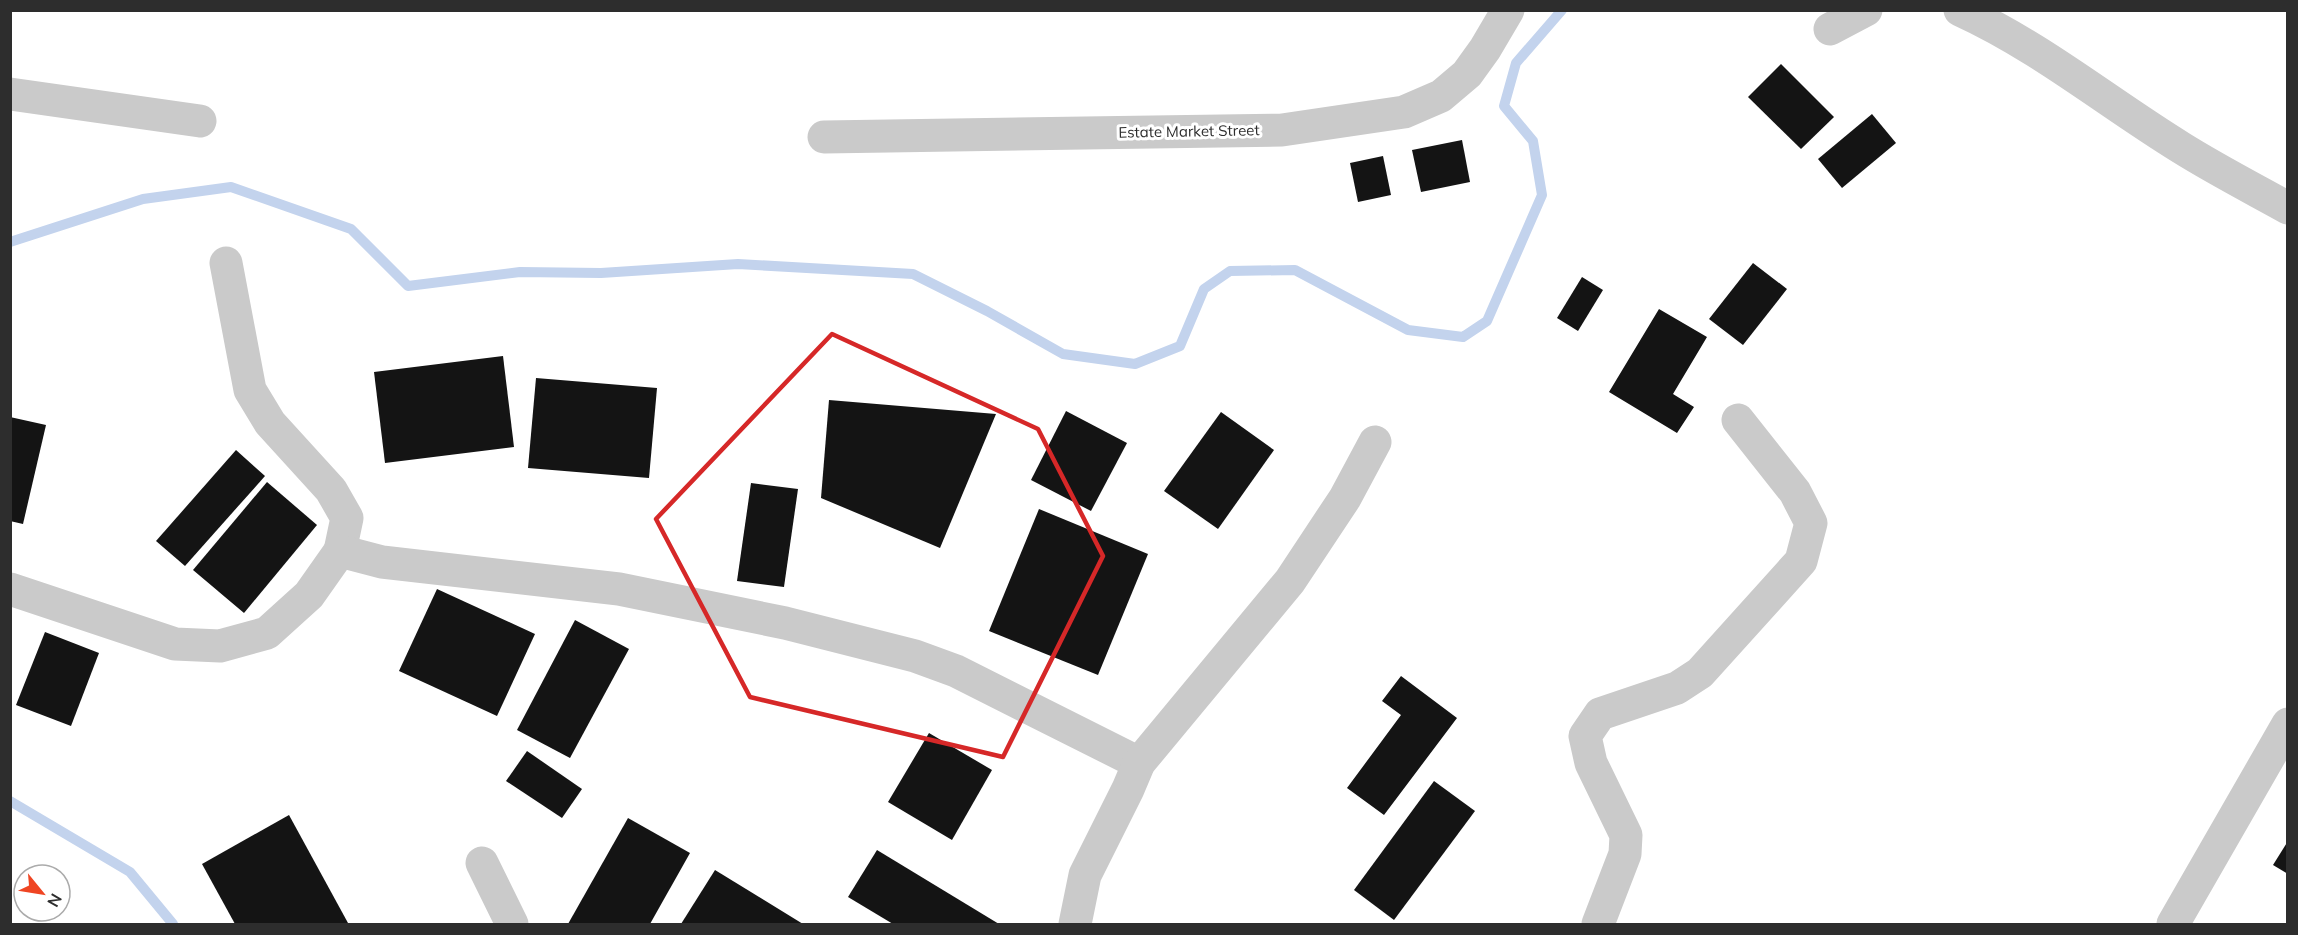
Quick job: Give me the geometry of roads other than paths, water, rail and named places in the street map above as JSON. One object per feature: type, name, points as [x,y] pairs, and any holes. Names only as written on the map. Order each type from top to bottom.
[{"type":"street","name":"Estate Market Street","points":[[824,137],[1282,130],[1404,112],[1441,96],[1467,74],[1485,50],[1508,10]]},
{"type":"street","points":[[1830,29],[1866,10]]},
{"type":"street","points":[[1960,10],[2068,71],[2180,147],[2288,208]]},
{"type":"street","points":[[10,94],[200,120]]},
{"type":"street","points":[[10,589],[175,644],[220,646],[267,633],[309,595],[340,551],[347,518],[331,490],[270,423],[250,390],[226,263]]},
{"type":"street","points":[[1598,924],[1625,854],[1626,835],[1590,763],[1585,736],[1600,714],[1677,688],[1700,673],[1801,561],[1811,523],[1795,492],[1738,420]]},
{"type":"street","points":[[1075,924],[1085,875],[1139,764],[1290,581],[1345,498],[1375,442]]},
{"type":"street","points":[[340,551],[382,562],[620,589],[785,623],[915,656],[956,671],[1139,764]]},
{"type":"street","points":[[2174,924],[2288,724]]},
{"type":"street","points":[[482,863],[512,924]]},
{"type":"waterway","points":[[10,242],[143,199],[231,187],[351,229],[408,286],[520,272],[601,273],[738,264],[913,274],[987,311],[1063,354],[1135,364],[1180,346],[1204,289],[1230,271],[1295,270],[1408,330],[1463,337],[1487,321],[1542,195],[1533,141],[1504,106],[1516,63],[1562,10]]},
{"type":"waterway","points":[[10,801],[130,872],[173,924]]}]
